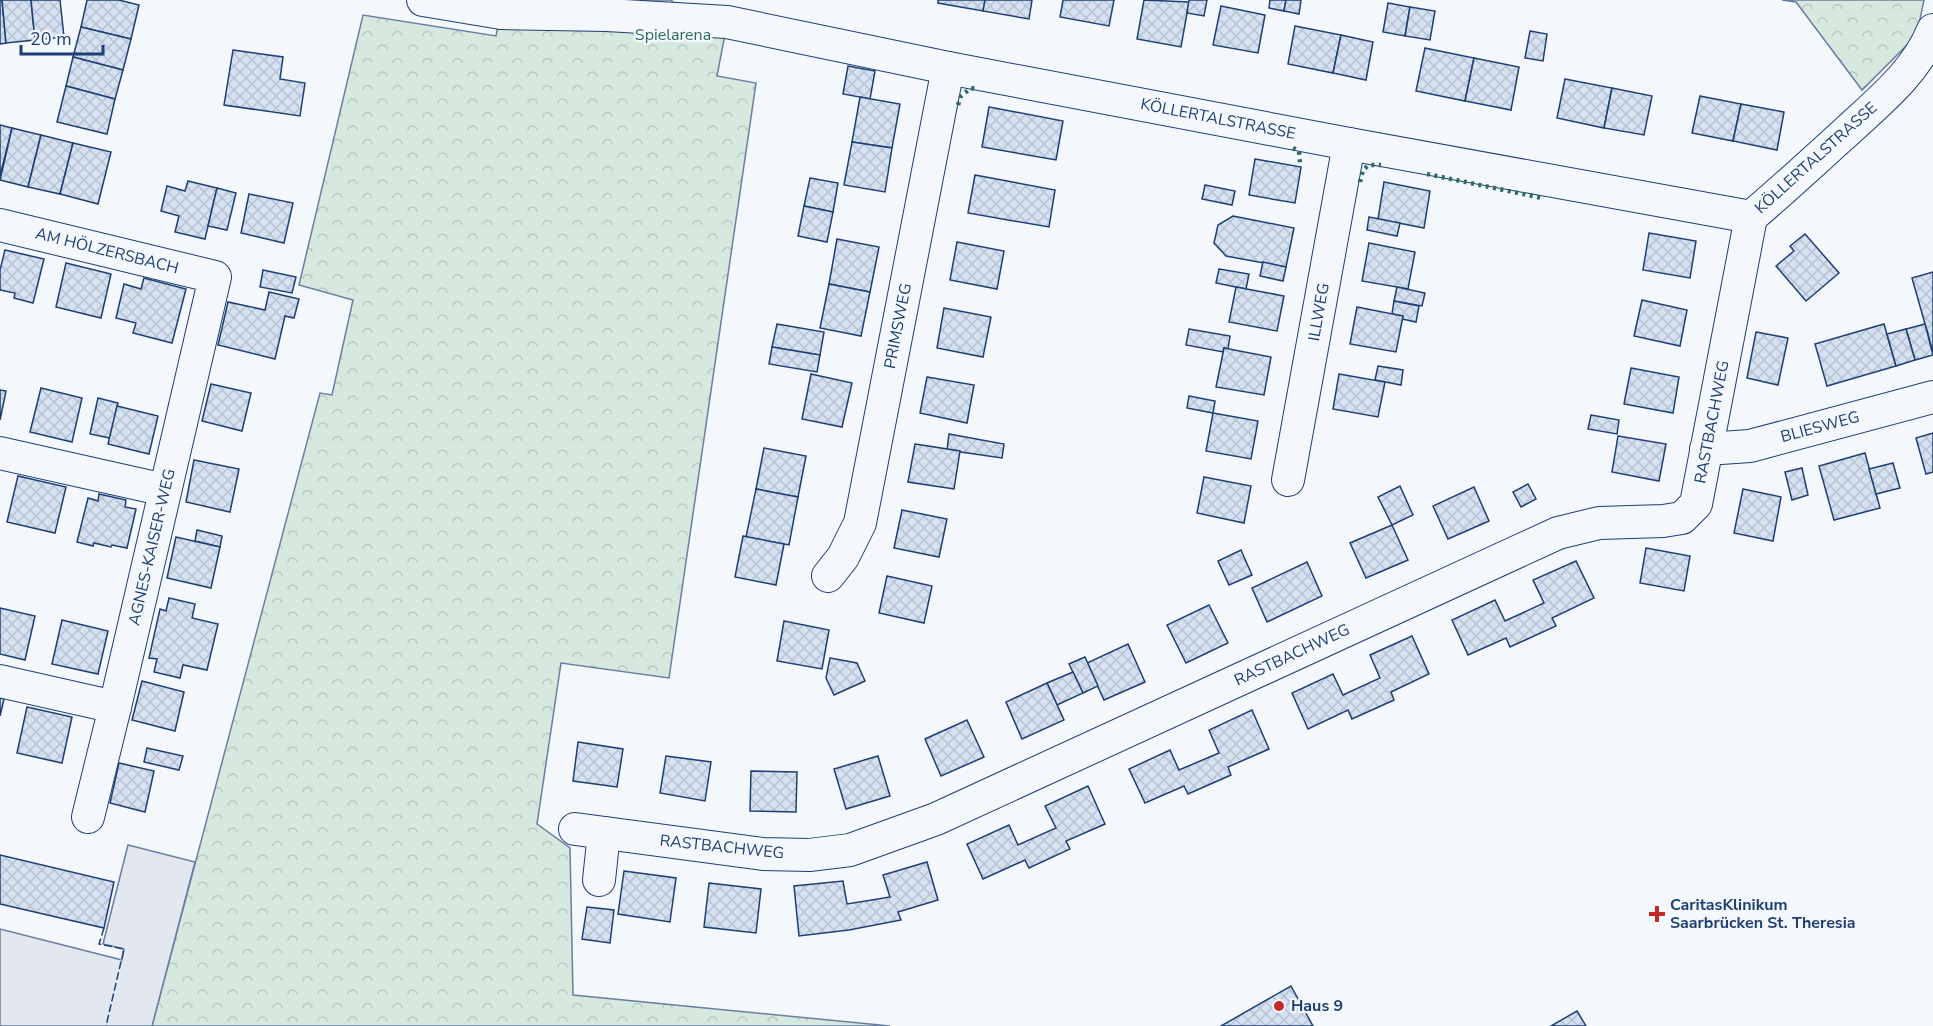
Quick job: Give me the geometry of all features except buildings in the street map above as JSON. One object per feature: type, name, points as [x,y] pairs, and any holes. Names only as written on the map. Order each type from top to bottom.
[{"type":"street","name":"KÖLLERTALSTRASSE","points":[[423,0],[501,13],[607,15],[727,22],[948,68],[1750,217],[1789,184],[1903,77],[1927,44],[1933,30]]},
{"type":"street","name":"PRIMSWEG","points":[[828,576],[843,557],[860,523],[948,68]]},
{"type":"street","name":"ILLWEG","points":[[1288,480],[1349,144]]},
{"type":"street","name":"RASTBACHWEG","points":[[598,880],[590,831],[763,855],[809,855],[850,850],[890,837],[947,814],[1558,534],[1599,523],[1664,521],[1682,518],[1696,504],[1750,217]]},
{"type":"street","name":"AM HÖLZERSBACH","points":[[0,225],[215,277]]},
{"type":"street","name":"AGNES-KAISER-WEG","points":[[88,817],[116,707],[215,277]]},
{"type":"street","name":"BLIESWEG","points":[[1706,449],[1750,446],[1933,397]]},
{"type":"street","points":[[0,453],[165,490]]},
{"type":"street","points":[[0,681],[116,707]]},
{"type":"green space","name":"Spielarena","points":[[503,0],[672,0],[672,2],[729,13],[717,76],[756,83],[669,678],[561,663],[537,824],[570,848],[573,995],[890,1026],[152,1026],[320,393],[332,395],[353,300],[299,285],[363,15],[496,36]]},
{"type":"green space","points":[[1782,0],[1924,0],[1919,24],[1909,43],[1862,90],[1796,2]]},
{"type":"shaded area","points":[[128,845],[195,862],[152,1026],[0,1026],[0,929],[122,960],[124,949],[103,944]]},
{"type":"hedge","points":[[958,105],[961,96],[971,88],[975,89]]},
{"type":"hedge","points":[[1293,148],[1299,151],[1300,163]]},
{"type":"hedge","points":[[1360,182],[1363,170],[1369,165],[1381,165]]},
{"type":"hedge","points":[[1427,174],[1542,198]]},
{"type":"fence","points":[[104,928],[99,944],[124,949],[106,1026]]},
{"type":"place","name":"CaritasKlinikum Saarbrücken St. Theresia","points":[[1657,914]]},
{"type":"place","name":"Haus 9","points":[[1279,1006]]}]
